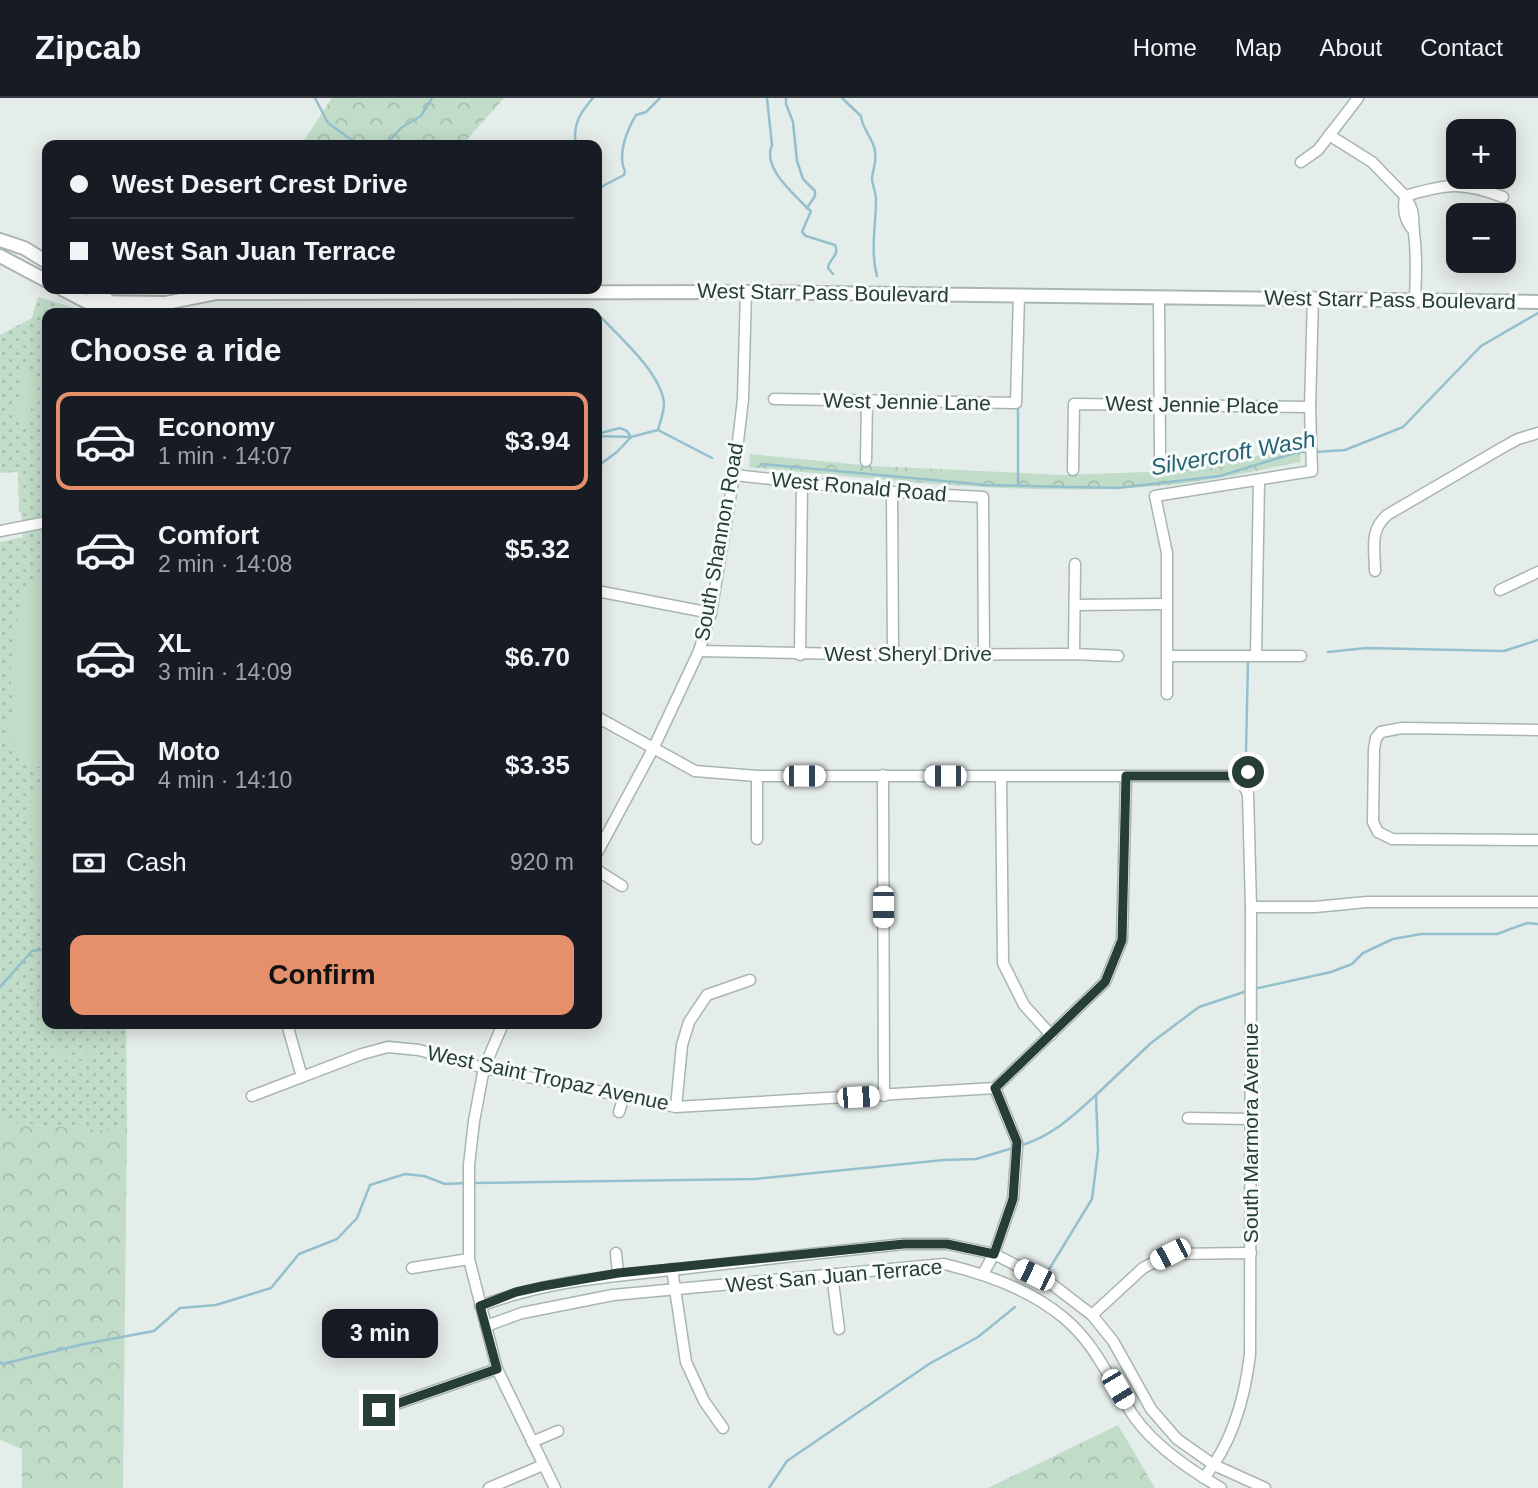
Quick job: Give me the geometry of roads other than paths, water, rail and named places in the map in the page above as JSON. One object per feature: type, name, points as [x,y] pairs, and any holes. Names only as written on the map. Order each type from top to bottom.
[{"type":"street","points":[[1301,162],[1318,150],[1358,98]]},
{"type":"street","points":[[1329,135],[1373,162],[1411,205],[1418,246],[1415,300]]},
{"type":"street","points":[[1405,196],[1440,186],[1462,185],[1503,197]]},
{"type":"street","points":[[0,240],[24,248],[42,259]]},
{"type":"street","points":[[0,256],[42,278]]},
{"type":"street","name":"West Starr Pass Boulevard","points":[[602,292],[1538,302]]},
{"type":"street","name":"South Shannon Road","points":[[602,844],[653,749],[699,651],[710,613],[734,475],[743,399],[746,292]]},
{"type":"street","name":"West Starr Pass Boulevard","points":[[72,294],[87,302],[108,307],[166,303],[211,294]]},
{"type":"street","name":"West Starr Pass Boulevard","points":[[94,294],[108,307]]},
{"type":"street","name":"West Jennie Lane","points":[[775,399],[1016,403],[1019,295]]},
{"type":"street","points":[[1159,298],[1160,458]]},
{"type":"street","points":[[1167,694],[1167,553],[1155,496],[1311,471],[1313,298]]},
{"type":"street","points":[[866,461],[867,401]]},
{"type":"street","name":"West Jennie Place","points":[[1073,470],[1074,404],[1310,407]]},
{"type":"street","points":[[1375,571],[1376,521],[1518,439],[1538,433]]},
{"type":"street","name":"West Ronald Road","points":[[734,475],[892,492],[983,497],[984,654]]},
{"type":"street","points":[[1256,655],[1259,480]]},
{"type":"street","points":[[800,655],[802,482]]},
{"type":"street","points":[[892,492],[892,655]]},
{"type":"street","points":[[0,531],[42,523]]},
{"type":"street","points":[[1074,654],[1075,564]]},
{"type":"street","points":[[1500,590],[1538,572]]},
{"type":"street","points":[[602,592],[710,613]]},
{"type":"street","points":[[1075,604],[1165,604]]},
{"type":"street","name":"West Sheryl Drive","points":[[699,651],[800,655],[1118,656]]},
{"type":"street","points":[[1168,656],[1301,656]]},
{"type":"street","points":[[602,720],[695,771],[758,776],[1230,776],[1240,779],[1248,772]]},
{"type":"street","points":[[1538,730],[1379,729],[1374,749],[1373,822],[1375,836],[1392,839],[1538,840]]},
{"type":"street","points":[[883,775],[884,1096]]},
{"type":"street","points":[[757,839],[758,776]]},
{"type":"street","points":[[1001,776],[1003,963],[1024,1005],[1051,1035]]},
{"type":"street","points":[[983,1274],[994,1254],[1013,1199],[1017,1142],[995,1088],[1105,982],[1122,940],[1126,776]]},
{"type":"street","name":"South Marmora Avenue","points":[[1205,1478],[1237,1417],[1245,1391],[1250,1354],[1251,907],[1248,793],[1240,779]]},
{"type":"street","points":[[602,873],[622,886]]},
{"type":"street","points":[[1251,907],[1315,907],[1367,902],[1538,902]]},
{"type":"street","points":[[676,1107],[682,1045],[689,1022],[707,995],[750,979]]},
{"type":"street","points":[[288,1029],[302,1077]]},
{"type":"street","points":[[501,1029],[484,1068],[469,1165],[469,1259],[497,1369],[555,1488]]},
{"type":"street","name":"West Saint Tropaz Avenue","points":[[252,1096],[388,1047],[419,1050],[484,1068],[676,1107],[995,1088]]},
{"type":"street","points":[[619,1112],[624,1096]]},
{"type":"street","points":[[1188,1118],[1251,1119]]},
{"type":"street","name":"West San Juan Terrace","points":[[480,1306],[516,1292],[618,1273],[904,1244],[947,1244],[994,1254],[1049,1283],[1093,1315],[1113,1341],[1151,1409],[1177,1439],[1214,1465],[1265,1488]]},
{"type":"street","points":[[1093,1315],[1143,1268],[1170,1254],[1251,1252]]},
{"type":"street","points":[[616,1253],[618,1273]]},
{"type":"street","points":[[412,1268],[469,1259]]},
{"type":"street","name":"West San Juan Terrace","points":[[486,1326],[547,1307],[613,1295],[944,1264],[983,1274],[1038,1298],[1065,1318],[1081,1334],[1105,1367],[1136,1418],[1172,1455],[1221,1488]]},
{"type":"street","points":[[672,1269],[686,1362],[704,1401],[723,1428]]},
{"type":"street","points":[[832,1274],[839,1329]]},
{"type":"street","points":[[379,1410],[497,1369]]},
{"type":"street","points":[[532,1442],[558,1431]]},
{"type":"street","points":[[489,1488],[543,1465]]},
{"type":"waterway","points":[[315,98],[328,123],[352,140]]},
{"type":"waterway","points":[[390,140],[401,128],[421,116],[432,98]]},
{"type":"waterway","points":[[576,140],[578,120],[593,98]]},
{"type":"waterway","points":[[602,186],[624,175],[622,158],[626,135],[636,115],[646,112],[660,98]]},
{"type":"waterway","points":[[767,98],[771,162],[780,179],[807,208]]},
{"type":"waterway","points":[[786,98],[793,122],[797,161],[803,179],[815,191],[815,196],[807,208],[811,211],[802,232],[806,236],[835,245],[836,252],[828,268],[833,274]]},
{"type":"waterway","points":[[842,98],[861,116],[875,151],[872,178],[876,200],[874,248],[877,276]]},
{"type":"waterway","name":"Silvercroft Wash","points":[[1316,452],[1345,450],[1403,427],[1481,346],[1538,313]]},
{"type":"waterway","points":[[602,318],[636,353],[655,379],[664,404],[658,430]]},
{"type":"waterway","points":[[1018,406],[1020,485]]},
{"type":"waterway","points":[[602,433],[620,428],[627,431],[631,437]]},
{"type":"waterway","name":"Silvercroft Wash","points":[[602,463],[631,437],[658,430],[712,458]]},
{"type":"waterway","points":[[602,436],[631,437]]},
{"type":"waterway","name":"Silvercroft Wash","points":[[761,464],[986,485],[1118,488],[1220,476],[1298,452],[1309,452]]},
{"type":"waterway","points":[[1328,652],[1366,648],[1504,651],[1538,640]]},
{"type":"waterway","points":[[1246,751],[1248,662]]},
{"type":"waterway","points":[[1254,989],[1331,972],[1352,964],[1363,953],[1393,939],[1421,934],[1497,934],[1527,923],[1538,924]]},
{"type":"waterway","name":"Silvercroft Wash","points":[[0,987],[32,951],[42,950]]},
{"type":"waterway","points":[[1048,1271],[1092,1199],[1098,1151],[1096,1095],[1151,1043],[1199,1007],[1247,991]]},
{"type":"waterway","points":[[1019,1146],[1051,1132],[1096,1095]]},
{"type":"waterway","points":[[473,1183],[755,1179],[976,1159],[1013,1148]]},
{"type":"waterway","points":[[0,1362],[2,1364],[84,1344],[154,1331],[180,1308],[216,1305],[271,1288],[299,1254],[337,1239],[357,1218],[370,1185],[405,1174],[424,1176],[445,1184],[466,1183]]},
{"type":"waterway","points":[[769,1488],[787,1461],[929,1364],[978,1337],[1015,1307]]}]
